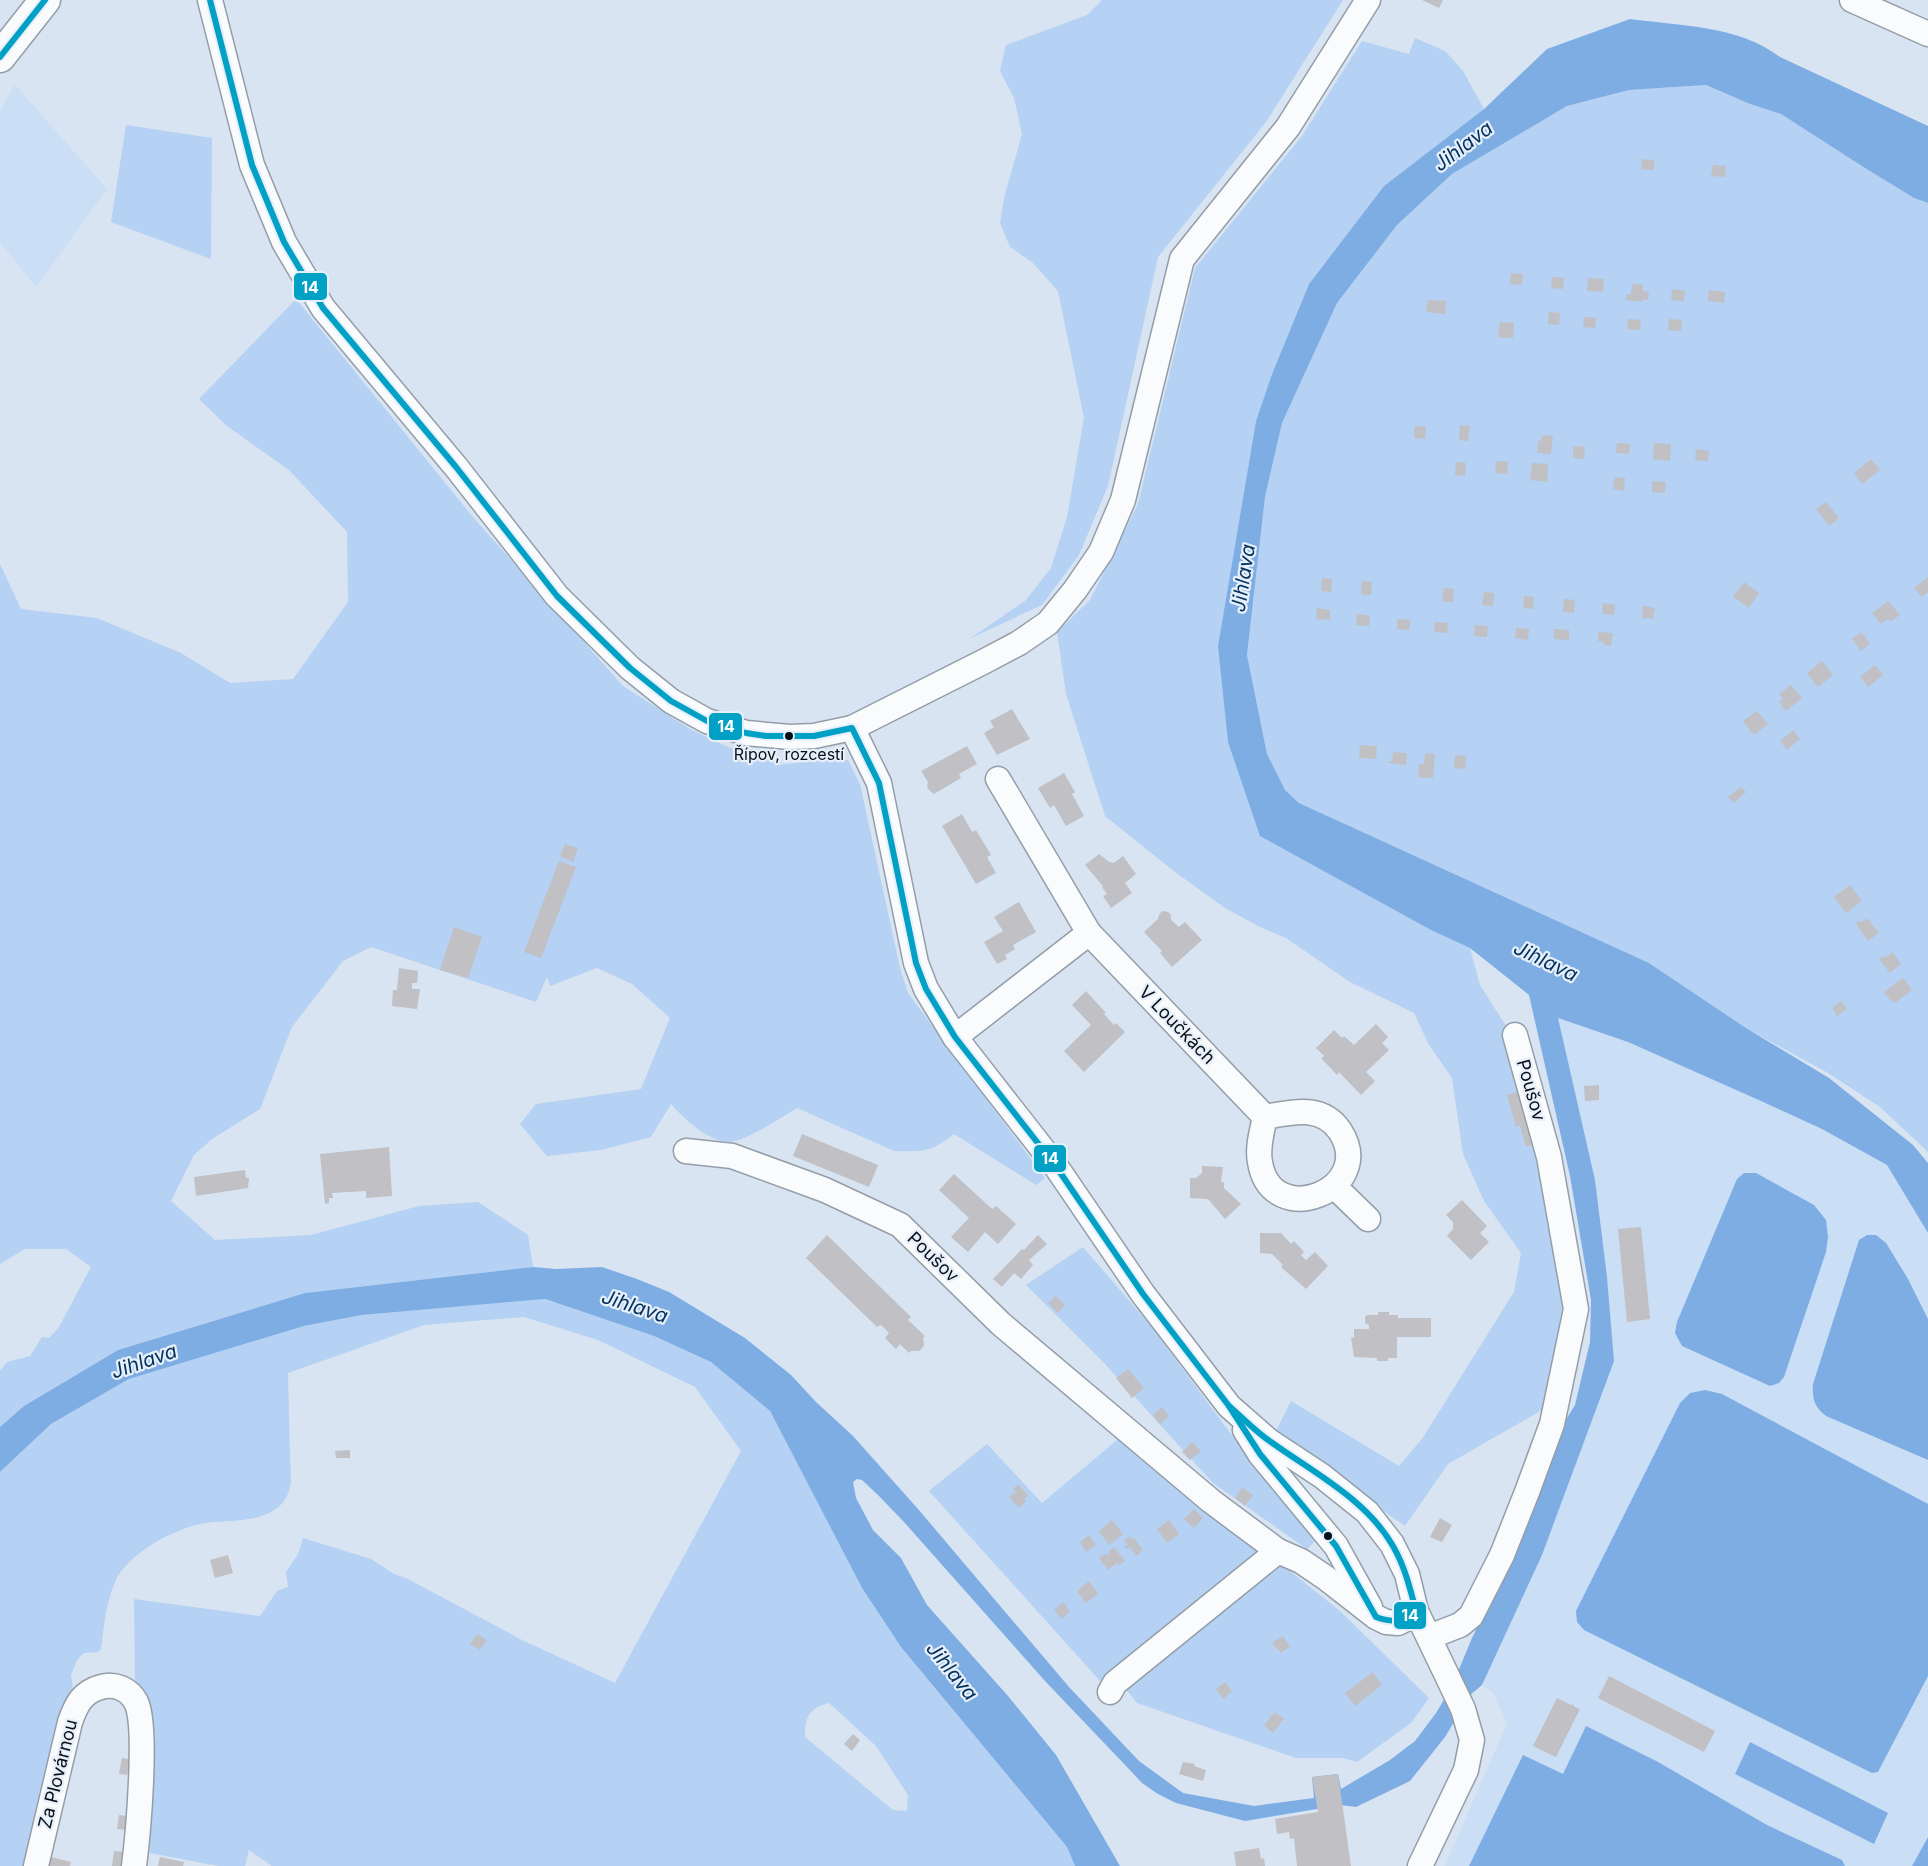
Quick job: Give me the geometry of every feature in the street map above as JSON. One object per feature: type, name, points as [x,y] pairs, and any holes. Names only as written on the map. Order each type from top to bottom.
[{"type":"main road","points":[[0,57],[45,0]]},
{"type":"street","points":[[210,0],[252,165],[284,242],[323,308],[456,467],[556,596],[630,668],[671,701],[707,721],[746,733],[778,737],[814,735],[852,728],[1019,643],[1048,623],[1075,590],[1101,552],[1123,500],[1182,259],[1288,127],[1368,0]]},
{"type":"street","points":[[1852,0],[1928,34]]},
{"type":"street","points":[[852,728],[879,783],[916,963],[926,989],[955,1037],[1054,1166],[1143,1294],[1229,1406],[1260,1454],[1336,1546],[1376,1617],[1398,1623],[1416,1611]]},
{"type":"street","name":"V Loučkách","points":[[998,779],[1089,933],[1265,1117]]},
{"type":"street","points":[[955,1037],[1089,933]]},
{"type":"street","name":"Poušov","points":[[1429,1636],[1460,1625],[1471,1616],[1502,1556],[1552,1424],[1576,1309],[1550,1157],[1515,1035]]},
{"type":"street","points":[[1309,1111],[1329,1119],[1337,1126],[1343,1136],[1347,1157],[1341,1178],[1334,1186],[1317,1197],[1296,1199],[1277,1191],[1269,1184],[1263,1175],[1259,1154],[1265,1117],[1309,1111]]},
{"type":"street","name":"Poušov","points":[[686,1151],[732,1156],[825,1190],[900,1225],[1001,1324],[1211,1501],[1278,1551],[1301,1561],[1326,1578],[1376,1617]]},
{"type":"street","points":[[1334,1186],[1368,1219]]},
{"type":"street","points":[[1229,1406],[1269,1441],[1322,1476],[1367,1512],[1392,1544],[1407,1574],[1416,1611],[1469,1725],[1471,1749],[1466,1770],[1420,1866]]},
{"type":"street","points":[[1110,1692],[1115,1683],[1278,1551]]},
{"type":"street","name":"Za Plovárnou","points":[[36,1866],[70,1722],[77,1702],[90,1691],[102,1686],[116,1686],[125,1690],[135,1700],[142,1726],[134,1866]]},
{"type":"shaded area","points":[[1102,0],[1343,0],[1266,122],[1158,257],[1108,486],[1079,555],[1042,605],[969,639],[1025,601],[1051,568],[1067,517],[1084,418],[1058,291],[1033,263],[1010,247],[1000,223],[1004,198],[1022,134],[1014,98],[1000,71],[1006,45],[1087,15]]},
{"type":"shaded area","points":[[1415,38],[1445,51],[1463,71],[1484,109],[1384,186],[1309,284],[1272,374],[1256,421],[1218,646],[1260,835],[1431,930],[1470,948],[1480,985],[1518,1045],[1569,1310],[1544,1409],[1448,1464],[1405,1526],[1276,1431],[1291,1401],[1399,1466],[1422,1439],[1514,1292],[1521,1253],[1484,1201],[1463,1154],[1452,1078],[1429,1045],[1414,1013],[1350,982],[1286,938],[1225,908],[1175,872],[1105,816],[1066,694],[1057,632],[1090,600],[1138,504],[1195,268],[1302,136],[1362,41],[1409,54]]},
{"type":"shaded area","points":[[15,85],[107,189],[36,287],[0,242],[0,111]]},
{"type":"shaded area","points":[[1706,85],[1750,104],[1781,114],[1914,198],[1928,203],[1928,1152],[1880,1107],[1828,1073],[1746,1028],[1649,963],[1299,803],[1285,790],[1267,754],[1247,655],[1265,497],[1282,423],[1337,303],[1397,225],[1452,174],[1567,106],[1629,90]]},
{"type":"shaded area","points":[[126,125],[212,138],[211,259],[111,222]]},
{"type":"shaded area","points":[[296,299],[472,516],[623,686],[690,729],[728,747],[765,757],[778,765],[838,758],[848,760],[860,784],[900,968],[908,993],[1045,1178],[1036,1185],[954,1134],[926,1150],[894,1151],[797,1108],[754,1134],[729,1142],[713,1138],[705,1133],[671,1104],[651,1137],[601,1150],[547,1156],[520,1124],[536,1104],[641,1089],[670,1018],[632,984],[597,968],[550,986],[547,977],[536,1002],[371,947],[343,961],[292,1027],[260,1109],[212,1139],[194,1155],[171,1201],[215,1240],[311,1235],[419,1206],[478,1202],[528,1235],[533,1267],[305,1293],[118,1350],[24,1406],[0,1427],[0,1371],[7,1362],[30,1356],[42,1337],[49,1338],[59,1327],[91,1267],[66,1249],[25,1249],[0,1264],[0,564],[21,609],[97,618],[181,653],[230,683],[293,679],[348,602],[347,532],[289,470],[227,426],[199,399]]},
{"type":"shaded area","points":[[1557,1017],[1628,1042],[1761,1101],[1822,1129],[1887,1165],[1928,1233],[1928,1837],[1912,1866],[1445,1866],[1507,1723],[1493,1693],[1482,1685],[1542,1555],[1613,1361],[1607,1277],[1595,1180]]},
{"type":"shaded area","points":[[1083,1247],[1150,1325],[1248,1457],[1317,1539],[1307,1549],[1213,1483],[1104,1363],[1026,1285]]},
{"type":"shaded area","points":[[544,1299],[654,1336],[711,1362],[770,1411],[862,1588],[901,1647],[1067,1847],[1075,1866],[272,1866],[249,1850],[245,1866],[218,1866],[140,1851],[146,1702],[135,1681],[134,1599],[260,1616],[277,1591],[288,1587],[286,1572],[298,1554],[303,1538],[371,1559],[394,1574],[406,1578],[522,1640],[615,1683],[741,1451],[695,1387],[598,1340],[524,1317],[424,1325],[288,1373],[291,1480],[285,1500],[265,1515],[200,1524],[177,1532],[140,1553],[121,1572],[109,1598],[101,1649],[98,1652],[84,1653],[77,1660],[71,1675],[73,1689],[66,1701],[27,1866],[0,1866],[0,1472],[51,1424],[129,1379],[304,1326],[362,1315]],"holes":[[[829,1703],[876,1746],[908,1795],[907,1811],[893,1810],[805,1737],[807,1719],[817,1708]]]},
{"type":"shaded area","points":[[1123,1435],[1262,1548],[1262,1556],[1101,1682],[929,1491],[987,1444],[1042,1503]]},
{"type":"shaded area","points":[[1275,1566],[1284,1566],[1340,1611],[1429,1698],[1411,1723],[1357,1762],[1343,1758],[1296,1758],[1137,1703],[1123,1686]]},
{"type":"water","name":"Jihlava","points":[[1630,19],[1708,29],[1746,39],[1928,126],[1928,203],[1914,198],[1781,114],[1750,104],[1706,85],[1629,90],[1567,106],[1452,174],[1397,225],[1337,303],[1282,423],[1265,497],[1247,655],[1267,754],[1285,790],[1299,803],[1649,963],[1746,1028],[1829,1078],[1913,1145],[1928,1163],[1928,1233],[1887,1165],[1822,1129],[1761,1101],[1628,1042],[1558,1018],[1595,1180],[1607,1277],[1614,1361],[1542,1555],[1482,1685],[1470,1695],[1445,1737],[1410,1781],[1356,1807],[1341,1805],[1245,1821],[1176,1803],[1158,1794],[1142,1783],[1045,1681],[904,1522],[862,1480],[857,1479],[853,1482],[856,1498],[873,1530],[901,1558],[927,1605],[1008,1696],[1056,1755],[1120,1866],[1075,1866],[1067,1847],[901,1647],[862,1588],[770,1411],[711,1362],[654,1336],[545,1299],[362,1315],[304,1326],[129,1379],[51,1424],[0,1472],[0,1427],[24,1406],[118,1350],[305,1293],[533,1267],[556,1269],[602,1267],[669,1292],[745,1338],[791,1375],[853,1436],[1069,1687],[1139,1761],[1183,1793],[1254,1806],[1314,1798],[1312,1777],[1338,1774],[1341,1789],[1390,1760],[1415,1741],[1452,1686],[1472,1638],[1519,1543],[1562,1426],[1575,1405],[1590,1342],[1591,1300],[1570,1176],[1529,995],[1470,948],[1431,930],[1260,836],[1228,742],[1218,646],[1256,421],[1272,374],[1309,284],[1384,186],[1484,109],[1547,49]]},
{"type":"water","points":[[1744,1173],[1756,1173],[1814,1205],[1826,1220],[1828,1237],[1826,1252],[1784,1377],[1779,1383],[1770,1386],[1682,1346],[1675,1333],[1677,1322],[1737,1179]]},
{"type":"water","points":[[1867,1235],[1876,1235],[1886,1243],[1908,1279],[1928,1319],[1928,1460],[1826,1416],[1816,1405],[1814,1398],[1813,1384],[1859,1240]]},
{"type":"water","points":[[1705,1390],[1722,1394],[1928,1504],[1928,1676],[1878,1772],[1872,1773],[1584,1630],[1577,1622],[1576,1611],[1680,1403],[1690,1393]]},
{"type":"water","points":[[1586,1726],[1658,1762],[1767,1825],[1842,1860],[1845,1866],[1469,1866],[1523,1755],[1563,1774]]},
{"type":"water","points":[[1750,1742],[1888,1813],[1874,1844],[1735,1774]]},
{"type":"water","points":[[1928,1837],[1928,1866],[1912,1866]]},
{"type":"building","points":[[1422,0],[1443,0],[1439,8]]},
{"type":"building","points":[[1642,159],[1654,160],[1654,170],[1641,169]]},
{"type":"building","points":[[1713,165],[1726,166],[1725,177],[1711,176]]},
{"type":"building","points":[[1511,273],[1523,274],[1522,285],[1510,284]]},
{"type":"building","points":[[1552,277],[1564,278],[1563,289],[1551,288]]},
{"type":"building","points":[[1588,278],[1604,279],[1603,292],[1587,291]]},
{"type":"building","points":[[1632,284],[1643,285],[1643,291],[1649,292],[1648,300],[1642,300],[1642,302],[1626,300],[1627,294],[1631,295]]},
{"type":"building","points":[[1672,289],[1685,291],[1684,301],[1671,300]]},
{"type":"building","points":[[1709,290],[1725,292],[1724,303],[1708,301]]},
{"type":"building","points":[[1428,300],[1446,301],[1445,314],[1426,312]]},
{"type":"building","points":[[1549,312],[1560,313],[1559,325],[1548,324]]},
{"type":"building","points":[[1584,317],[1596,318],[1595,328],[1583,327]]},
{"type":"building","points":[[1628,319],[1641,320],[1640,330],[1627,329]]},
{"type":"building","points":[[1669,319],[1682,320],[1681,331],[1668,330]]},
{"type":"building","points":[[1500,322],[1514,323],[1513,338],[1498,337]]},
{"type":"building","points":[[1460,425],[1470,426],[1468,441],[1459,440]]},
{"type":"building","points":[[1415,426],[1426,427],[1425,439],[1414,438]]},
{"type":"building","points":[[1542,435],[1553,436],[1551,454],[1537,453],[1538,441],[1541,441]]},
{"type":"building","points":[[1617,443],[1630,444],[1629,454],[1616,453]]},
{"type":"building","points":[[1654,443],[1671,444],[1670,461],[1653,459]]},
{"type":"building","points":[[1573,446],[1585,447],[1584,459],[1573,458]]},
{"type":"building","points":[[1696,449],[1709,451],[1708,461],[1695,460]]},
{"type":"building","points":[[1871,459],[1880,470],[1862,484],[1854,473]]},
{"type":"building","points":[[1496,461],[1508,462],[1507,474],[1495,473]]},
{"type":"building","points":[[1456,462],[1466,463],[1465,476],[1455,475]]},
{"type":"building","points":[[1532,463],[1548,464],[1547,482],[1530,480]]},
{"type":"building","points":[[1615,477],[1625,478],[1624,491],[1613,489]]},
{"type":"building","points":[[1652,481],[1666,482],[1665,493],[1652,492]]},
{"type":"building","points":[[1826,502],[1839,518],[1829,526],[1816,509]]},
{"type":"building","points":[[1928,577],[1928,592],[1922,597],[1914,588]]},
{"type":"building","points":[[1322,578],[1332,579],[1331,592],[1321,591]]},
{"type":"building","points":[[1362,581],[1372,582],[1371,595],[1361,594]]},
{"type":"building","points":[[1744,582],[1759,593],[1749,608],[1733,597]]},
{"type":"building","points":[[1444,588],[1454,589],[1453,602],[1442,601]]},
{"type":"building","points":[[1484,592],[1494,593],[1493,606],[1482,605]]},
{"type":"building","points":[[1524,596],[1534,597],[1533,609],[1523,608]]},
{"type":"building","points":[[1564,599],[1575,600],[1574,613],[1563,612]]},
{"type":"building","points":[[1888,601],[1900,615],[1881,624],[1872,613]]},
{"type":"building","points":[[1603,603],[1615,605],[1614,615],[1602,614]]},
{"type":"building","points":[[1643,606],[1655,608],[1653,619],[1642,618]]},
{"type":"building","points":[[1317,608],[1330,610],[1330,620],[1316,619]]},
{"type":"building","points":[[1357,614],[1370,616],[1369,626],[1356,625]]},
{"type":"building","points":[[1397,619],[1410,620],[1409,630],[1397,629]]},
{"type":"building","points":[[1435,622],[1448,623],[1447,633],[1434,632]]},
{"type":"building","points":[[1475,625],[1488,626],[1487,637],[1474,636]]},
{"type":"building","points":[[1516,628],[1529,629],[1528,640],[1515,638]]},
{"type":"building","points":[[1554,629],[1569,630],[1569,640],[1554,639]]},
{"type":"building","points":[[1598,632],[1613,633],[1611,646],[1598,641]]},
{"type":"building","points":[[1861,632],[1870,643],[1861,651],[1852,639]]},
{"type":"building","points":[[1822,661],[1833,675],[1818,687],[1807,673]]},
{"type":"building","points":[[1875,665],[1883,675],[1868,687],[1860,677]]},
{"type":"building","points":[[1791,685],[1802,698],[1786,711],[1779,702],[1783,699],[1779,694]]},
{"type":"building","points":[[1012,709],[1030,739],[997,755],[984,733],[994,727],[990,721]]},
{"type":"building","points":[[1757,711],[1768,724],[1754,735],[1743,721]]},
{"type":"building","points":[[1793,730],[1800,739],[1787,750],[1780,741]]},
{"type":"building","points":[[1360,745],[1377,746],[1376,759],[1359,758]]},
{"type":"building","points":[[967,746],[977,764],[959,774],[961,778],[934,794],[929,790],[928,782],[921,771]]},
{"type":"building","points":[[1393,752],[1407,753],[1406,765],[1389,763],[1392,761]]},
{"type":"building","points":[[1425,753],[1435,754],[1433,778],[1418,777],[1419,764],[1424,764]]},
{"type":"building","points":[[1455,755],[1466,756],[1465,769],[1454,768]]},
{"type":"building","points":[[1064,773],[1075,792],[1072,794],[1084,816],[1066,826],[1054,805],[1050,808],[1038,788]]},
{"type":"building","points":[[1741,787],[1746,792],[1734,803],[1728,797]]},
{"type":"building","points":[[962,814],[972,832],[976,830],[991,855],[987,857],[996,873],[976,884],[942,826]]},
{"type":"building","points":[[565,844],[578,848],[573,862],[560,856]]},
{"type":"building","points":[[1099,854],[1114,863],[1123,856],[1136,874],[1125,883],[1132,893],[1111,908],[1103,896],[1107,894],[1103,886],[1085,865]]},
{"type":"building","points":[[559,861],[576,867],[541,958],[524,952]]},
{"type":"building","points":[[1850,885],[1862,901],[1846,913],[1834,897]]},
{"type":"building","points":[[1019,902],[1036,932],[1013,945],[1015,949],[1005,955],[1007,959],[997,964],[984,942],[1003,931],[994,917]]},
{"type":"building","points":[[1162,911],[1168,912],[1171,920],[1179,927],[1185,922],[1202,940],[1172,967],[1160,953],[1162,951],[1144,932],[1158,919]]},
{"type":"building","points":[[1867,918],[1879,933],[1868,941],[1856,924]]},
{"type":"building","points":[[454,927],[482,937],[468,978],[440,970]]},
{"type":"building","points":[[1893,952],[1901,964],[1890,973],[1879,959]]},
{"type":"building","points":[[399,968],[418,971],[417,983],[412,983],[412,989],[420,989],[417,1009],[392,1006],[393,990],[397,990]]},
{"type":"building","points":[[1903,978],[1912,990],[1895,1003],[1884,992]]},
{"type":"building","points":[[1086,991],[1114,1025],[1116,1023],[1125,1032],[1084,1072],[1064,1051],[1091,1025],[1072,1005]]},
{"type":"building","points":[[1841,1001],[1847,1009],[1837,1016],[1832,1008]]},
{"type":"building","points":[[1376,1024],[1388,1037],[1382,1043],[1389,1050],[1366,1072],[1375,1081],[1361,1095],[1339,1072],[1337,1075],[1321,1058],[1324,1056],[1316,1048],[1334,1030],[1354,1045]]},
{"type":"building","points":[[1599,1085],[1599,1100],[1585,1101],[1584,1086]]},
{"type":"building","points":[[1526,1089],[1540,1143],[1526,1147],[1520,1126],[1516,1127],[1507,1095]]},
{"type":"building","points":[[802,1134],[878,1165],[869,1187],[793,1156]]},
{"type":"building","points":[[389,1147],[392,1196],[366,1198],[366,1191],[332,1193],[333,1198],[329,1198],[329,1203],[325,1204],[320,1154]]},
{"type":"building","points":[[1202,1166],[1223,1167],[1221,1181],[1224,1183],[1224,1188],[1241,1204],[1225,1219],[1208,1199],[1190,1198],[1190,1178],[1196,1178],[1202,1173]]},
{"type":"building","points":[[245,1170],[246,1178],[249,1178],[248,1188],[196,1196],[194,1177]]},
{"type":"building","points":[[954,1174],[992,1209],[996,1206],[1016,1224],[998,1244],[985,1232],[968,1252],[951,1237],[969,1218],[939,1190]]},
{"type":"building","points":[[1462,1200],[1487,1226],[1480,1233],[1489,1242],[1471,1260],[1447,1236],[1453,1229],[1453,1222],[1446,1215]]},
{"type":"building","points":[[1641,1227],[1650,1319],[1627,1322],[1618,1229]]},
{"type":"building","points":[[1260,1233],[1281,1233],[1291,1244],[1294,1241],[1304,1252],[1301,1255],[1306,1260],[1315,1252],[1328,1266],[1306,1289],[1281,1267],[1283,1265],[1272,1254],[1260,1253]]},
{"type":"building","points":[[827,1235],[911,1317],[908,1320],[925,1336],[924,1346],[919,1351],[909,1353],[900,1344],[896,1349],[885,1338],[889,1333],[881,1325],[877,1327],[806,1258]]},
{"type":"building","points":[[1038,1235],[1047,1244],[1029,1260],[1033,1265],[1021,1279],[1014,1273],[1002,1287],[993,1279]]},
{"type":"building","points":[[1056,1296],[1065,1305],[1058,1313],[1048,1303]]},
{"type":"building","points":[[1378,1312],[1389,1312],[1389,1315],[1398,1315],[1398,1318],[1431,1318],[1431,1337],[1397,1337],[1397,1358],[1388,1358],[1388,1361],[1354,1357],[1351,1337],[1354,1338],[1354,1329],[1369,1329],[1369,1325],[1365,1323],[1365,1317],[1378,1315]]},
{"type":"building","points":[[1128,1369],[1144,1388],[1132,1398],[1116,1378]]},
{"type":"building","points":[[1162,1407],[1169,1416],[1160,1424],[1153,1415]]},
{"type":"building","points":[[1192,1442],[1201,1451],[1190,1460],[1182,1452]]},
{"type":"building","points":[[350,1450],[350,1458],[336,1458],[335,1451]]},
{"type":"building","points":[[1018,1484],[1028,1495],[1019,1508],[1009,1497],[1016,1491],[1013,1489]]},
{"type":"building","points":[[1242,1487],[1253,1495],[1245,1506],[1235,1498]]},
{"type":"building","points":[[1194,1509],[1203,1518],[1194,1528],[1184,1519]]},
{"type":"building","points":[[1440,1518],[1452,1525],[1442,1542],[1430,1537]]},
{"type":"building","points":[[1112,1520],[1123,1534],[1109,1545],[1099,1531]]},
{"type":"building","points":[[1169,1520],[1179,1534],[1167,1543],[1157,1529]]},
{"type":"building","points":[[1089,1535],[1096,1545],[1086,1552],[1080,1542]]},
{"type":"building","points":[[1130,1537],[1132,1540],[1134,1538],[1143,1550],[1136,1556],[1130,1547],[1127,1549],[1125,1546],[1128,1545],[1124,1540]]},
{"type":"building","points":[[1114,1547],[1125,1561],[1119,1565],[1117,1563],[1108,1570],[1099,1558],[1110,1554],[1108,1552]]},
{"type":"building","points":[[228,1555],[233,1573],[215,1578],[210,1560]]},
{"type":"building","points":[[1089,1581],[1098,1594],[1086,1603],[1077,1591]]},
{"type":"building","points":[[1063,1602],[1070,1611],[1062,1619],[1054,1610]]},
{"type":"building","points":[[477,1634],[487,1640],[480,1650],[470,1644]]},
{"type":"building","points":[[1283,1636],[1290,1646],[1281,1653],[1273,1642]]},
{"type":"building","points":[[1373,1672],[1382,1685],[1355,1706],[1345,1693]]},
{"type":"building","points":[[1609,1676],[1715,1731],[1704,1752],[1598,1698]]},
{"type":"building","points":[[1225,1682],[1232,1691],[1223,1699],[1216,1689]]},
{"type":"building","points":[[1557,1698],[1571,1705],[1574,1704],[1573,1706],[1580,1709],[1556,1757],[1533,1746]]},
{"type":"building","points":[[1275,1712],[1284,1719],[1273,1733],[1264,1725]]},
{"type":"building","points":[[853,1734],[860,1740],[852,1751],[844,1744]]},
{"type":"building","points":[[122,1758],[130,1759],[127,1775],[119,1774]]},
{"type":"building","points":[[1183,1762],[1195,1764],[1194,1766],[1206,1770],[1203,1781],[1179,1774]]},
{"type":"building","points":[[1338,1774],[1351,1866],[1297,1866],[1294,1838],[1290,1839],[1289,1832],[1277,1834],[1275,1819],[1318,1812],[1312,1777]]},
{"type":"building","points":[[119,1815],[128,1816],[126,1830],[117,1829]]},
{"type":"building","points":[[1259,1848],[1265,1866],[1236,1866],[1234,1852]]},
{"type":"building","points":[[114,1851],[125,1852],[123,1866],[112,1866]]},
{"type":"building","points":[[51,1857],[71,1862],[70,1866],[49,1866]]},
{"type":"building","points":[[160,1857],[184,1862],[183,1866],[158,1866]]},
{"type":"transit line","name":"14","points":[[0,57],[45,0]]},
{"type":"transit line","name":"14","points":[[210,0],[252,165],[284,242],[323,308],[456,467],[557,596],[630,668],[671,701],[707,721],[746,733],[766,736],[814,736],[852,728],[879,783],[916,963],[926,989],[955,1037],[1055,1165],[1143,1294],[1229,1406]]},
{"type":"transit line","name":"14","points":[[1229,1406],[1265,1438],[1338,1488],[1369,1514],[1382,1529],[1397,1554],[1407,1578],[1416,1611],[1397,1620],[1376,1617],[1336,1546],[1260,1454],[1229,1406]]},
{"type":"place","name":"Řípov, rozcestí","points":[[789,736]]}]
